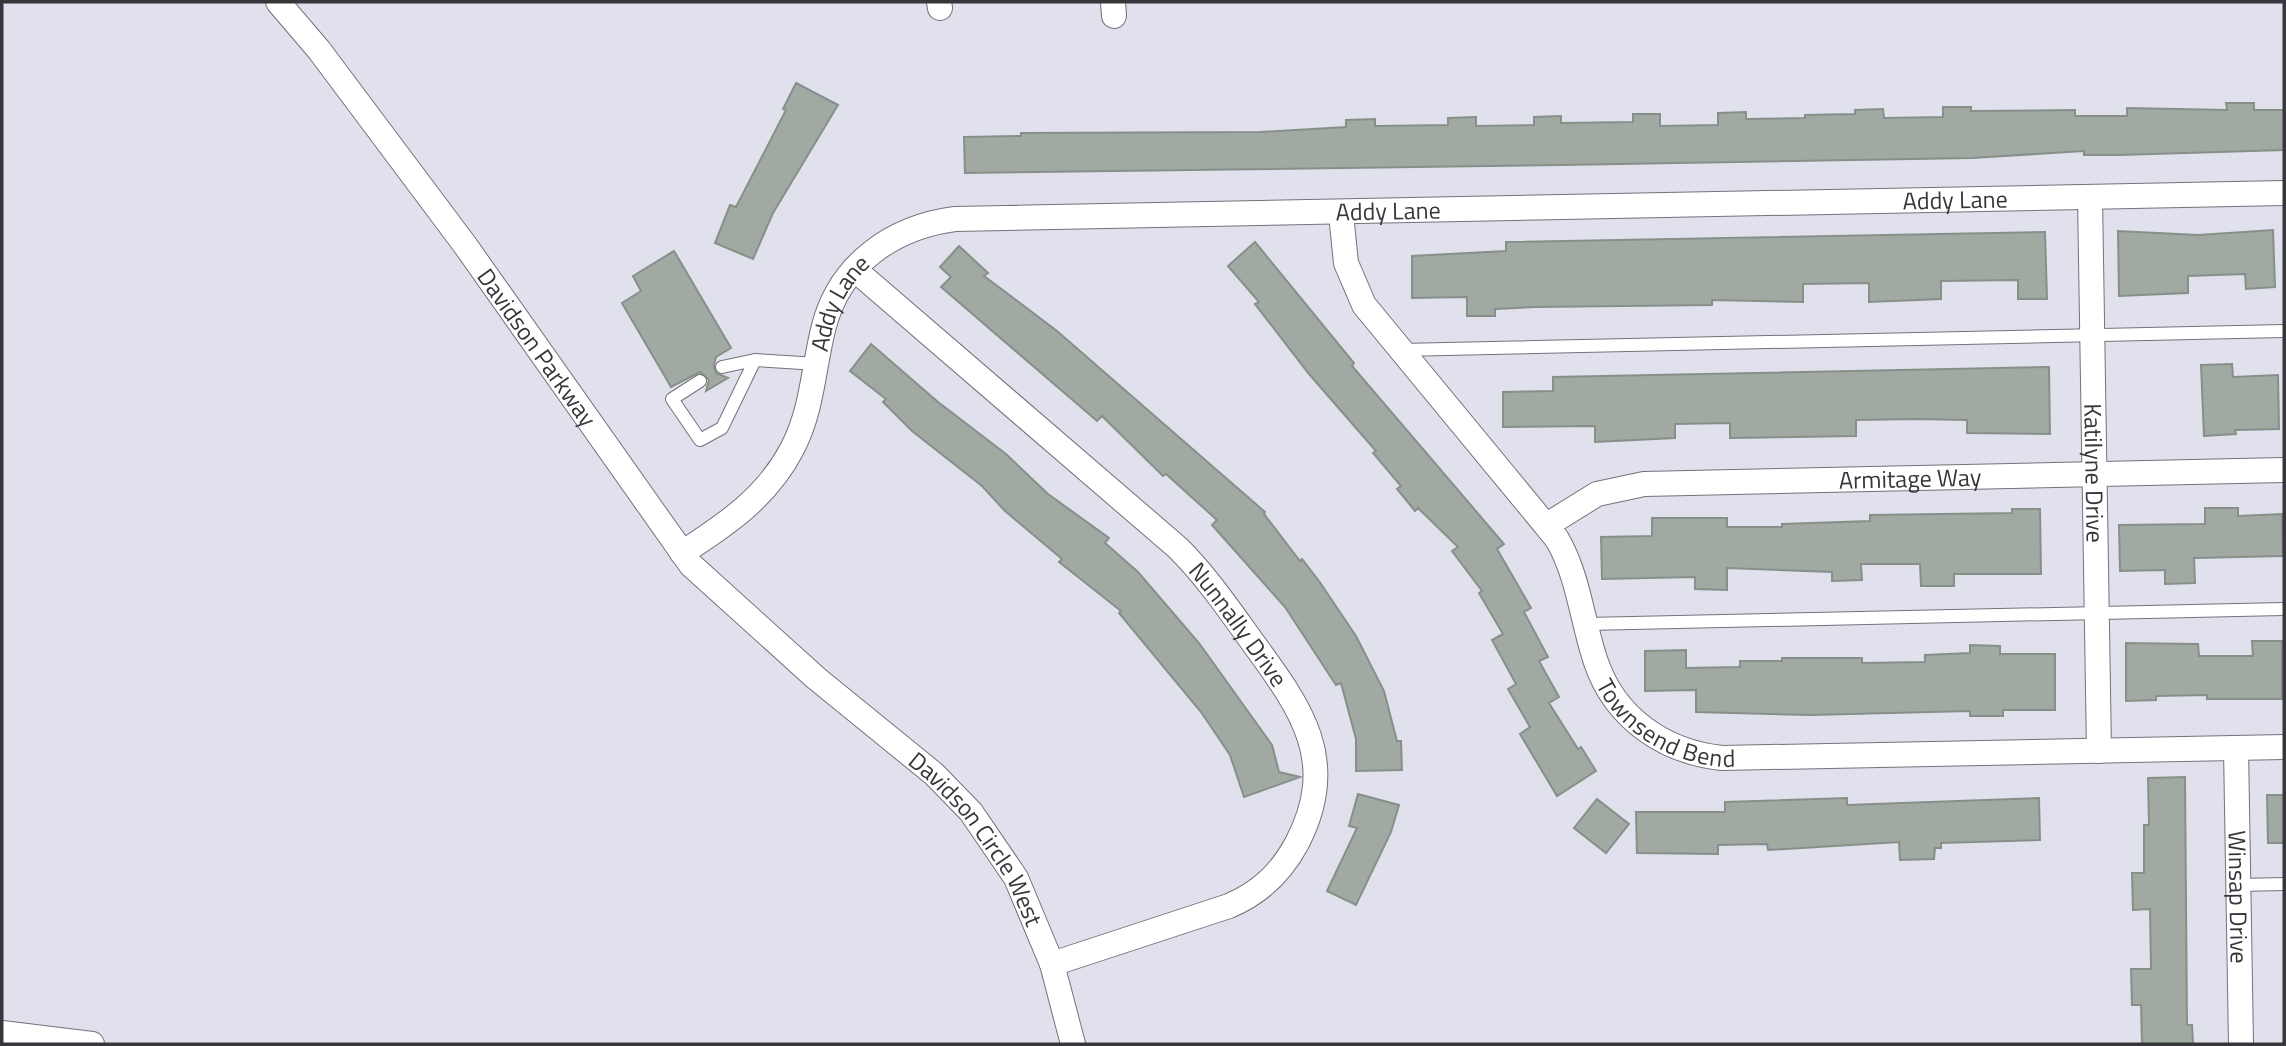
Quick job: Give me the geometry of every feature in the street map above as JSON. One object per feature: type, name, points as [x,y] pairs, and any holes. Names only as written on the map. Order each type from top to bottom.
[{"type":"street","name":"Davidson Parkway","points":[[278,2],[319,50],[465,246],[682,553],[709,582],[816,678]]},
{"type":"street","name":"Addy Lane","points":[[682,553],[743,512],[780,469],[803,425],[829,311],[854,269],[876,248],[906,231],[955,219],[1341,214],[2284,194]]},
{"type":"street","name":"Katilyne Drive","points":[[2090,197],[2099,751]]},
{"type":"street","name":"Townsend Bend","points":[[1341,214],[1343,252],[1353,284],[1370,314],[1547,525],[1567,556],[1600,671],[1625,712],[1658,739],[1698,755],[1721,758],[2284,747]]},
{"type":"street","name":"Nunnally Drive","points":[[854,269],[1178,548],[1217,592],[1293,698],[1310,735],[1315,775],[1310,814],[1289,857],[1270,881],[1253,894],[1229,906],[1052,964]]},
{"type":"street","name":"Armitage Way","points":[[1547,525],[1587,499],[1636,484],[2284,470]]},
{"type":"street","name":"Davidson Circle West","points":[[816,678],[934,774],[971,812],[1016,878],[1052,964],[1073,1044]]},
{"type":"street","name":"Winsap Drive","points":[[2236,748],[2241,1044]]},
{"type":"street","points":[[2,1033],[92,1044]]},
{"type":"lane","points":[[1400,350],[2284,331]]},
{"type":"lane","points":[[722,367],[755,360],[818,364]]},
{"type":"lane","points":[[700,381],[672,399],[700,440],[722,428],[755,360]]},
{"type":"lane","points":[[1586,624],[2284,610]]},
{"type":"lane","points":[[2238,885],[2284,884]]},
{"type":"building","points":[[796,83],[838,105],[773,213],[753,259],[715,243],[730,205],[736,207],[786,110],[783,109]]},
{"type":"building","points":[[2226,103],[2254,103],[2254,110],[2284,110],[2284,150],[2119,155],[2084,155],[2084,151],[1972,158],[965,173],[964,137],[1021,136],[1021,133],[1260,132],[1346,127],[1346,120],[1375,119],[1375,126],[1448,125],[1448,118],[1476,117],[1476,126],[1534,125],[1534,117],[1561,116],[1561,123],[1633,122],[1633,114],[1660,114],[1660,126],[1718,125],[1718,113],[1746,112],[1746,119],[1805,118],[1805,115],[1855,114],[1855,110],[1883,109],[1884,118],[1943,117],[1943,107],[1971,107],[1971,111],[2075,110],[2075,116],[2127,116],[2127,108],[2227,110]]},
{"type":"building","points":[[2273,230],[2275,287],[2246,289],[2245,274],[2188,276],[2188,293],[2119,296],[2118,231],[2198,235]]},
{"type":"building","points":[[2045,232],[2047,299],[2018,299],[2018,280],[1941,281],[1941,299],[1869,302],[1869,283],[1803,284],[1803,302],[1712,300],[1712,305],[1535,307],[1495,309],[1495,316],[1467,316],[1467,297],[1412,298],[1412,256],[1506,251],[1506,242]]},
{"type":"building","points":[[1255,242],[1354,363],[1352,366],[1504,544],[1497,549],[1531,608],[1524,612],[1548,657],[1539,661],[1559,697],[1549,703],[1578,749],[1581,747],[1596,771],[1557,796],[1520,734],[1530,727],[1508,689],[1516,684],[1492,640],[1503,634],[1479,593],[1482,591],[1452,551],[1458,547],[1418,508],[1415,511],[1397,489],[1401,486],[1373,453],[1376,451],[1309,374],[1255,304],[1259,302],[1228,266]]},
{"type":"building","points":[[959,246],[988,273],[984,276],[1057,331],[1265,512],[1300,561],[1302,559],[1319,581],[1356,636],[1384,691],[1397,741],[1401,741],[1402,770],[1356,771],[1356,739],[1341,683],[1336,685],[1285,607],[1212,525],[1217,520],[1166,474],[1163,476],[1102,416],[1097,421],[941,287],[951,277],[940,267]]},
{"type":"building","points":[[674,251],[731,348],[716,357],[714,365],[716,373],[728,378],[706,391],[709,380],[700,372],[671,387],[622,303],[641,291],[633,276]]},
{"type":"building","points":[[871,344],[938,402],[1006,454],[1048,494],[1109,538],[1105,543],[1138,572],[1199,643],[1272,745],[1279,772],[1300,777],[1244,797],[1230,755],[1201,712],[1119,613],[1121,611],[1059,562],[1062,559],[1005,511],[982,486],[912,431],[883,402],[886,399],[850,371]]},
{"type":"building","points":[[2232,364],[2233,377],[2278,375],[2279,429],[2235,430],[2236,434],[2204,436],[2201,365]]},
{"type":"building","points":[[2049,367],[2050,434],[1967,433],[1967,420],[1856,420],[1856,436],[1730,438],[1730,423],[1675,424],[1675,438],[1595,442],[1595,426],[1503,427],[1503,392],[1553,391],[1553,377]]},
{"type":"building","points":[[2205,508],[2238,508],[2238,516],[2282,514],[2283,556],[2194,558],[2195,583],[2165,584],[2165,570],[2120,571],[2119,525],[2205,524]]},
{"type":"building","points":[[2012,509],[2040,509],[2041,574],[1954,574],[1954,586],[1921,586],[1920,564],[1861,564],[1862,580],[1832,581],[1832,572],[1727,568],[1727,590],[1695,589],[1695,577],[1602,579],[1601,537],[1652,536],[1652,518],[1727,518],[1727,527],[1782,527],[1782,524],[1870,521],[1870,515],[2012,513]]},
{"type":"building","points":[[2252,641],[2282,641],[2282,699],[2207,699],[2207,695],[2156,696],[2156,700],[2126,701],[2126,643],[2198,644],[2199,656],[2253,656]]},
{"type":"building","points":[[1970,645],[2000,646],[2000,654],[2055,654],[2055,710],[2003,710],[2003,716],[1970,716],[1970,711],[1811,715],[1696,712],[1696,690],[1645,691],[1645,651],[1686,650],[1686,668],[1740,667],[1740,661],[1782,661],[1782,658],[1862,658],[1862,663],[1925,662],[1925,655],[1970,653]]},
{"type":"building","points":[[2185,777],[2187,1025],[2192,1025],[2193,1044],[2142,1044],[2141,1005],[2132,1005],[2131,969],[2151,969],[2150,909],[2133,910],[2132,873],[2144,873],[2144,825],[2149,825],[2148,778]]},
{"type":"building","points":[[1358,794],[1399,805],[1391,832],[1356,905],[1327,891],[1357,828],[1349,826]]},
{"type":"building","points":[[2267,795],[2284,795],[2284,843],[2268,843]]},
{"type":"building","points":[[1847,798],[1847,805],[2039,798],[2040,840],[1941,843],[1941,848],[1935,848],[1934,859],[1900,860],[1899,842],[1768,850],[1767,844],[1718,845],[1718,854],[1637,853],[1636,812],[1725,812],[1725,802]]},
{"type":"building","points":[[1597,799],[1629,824],[1606,853],[1574,828]]}]
